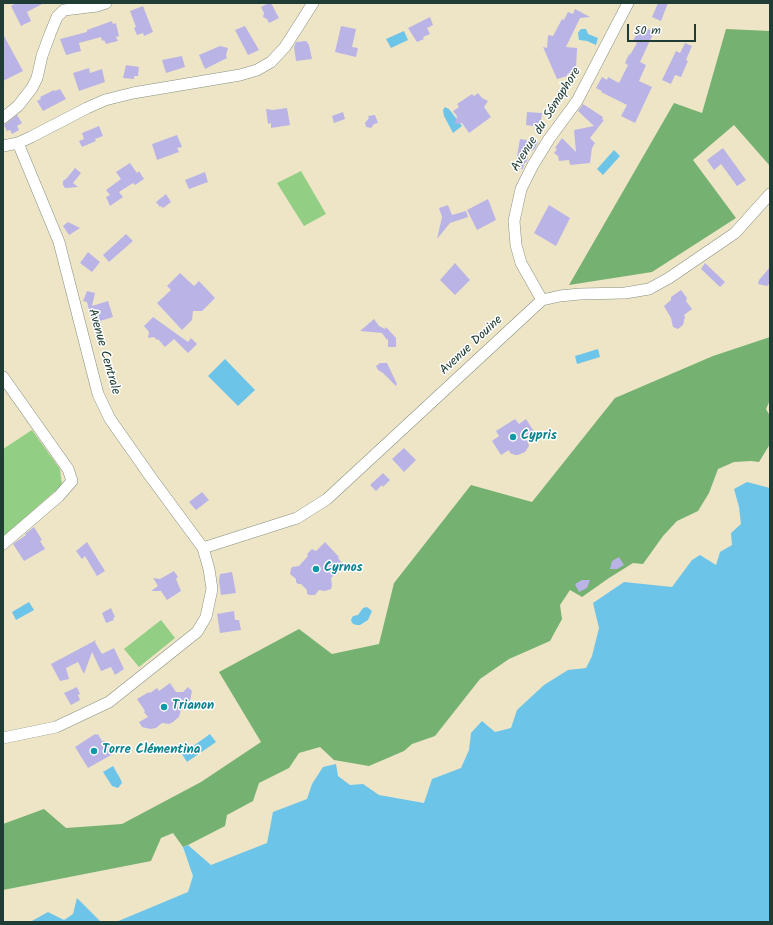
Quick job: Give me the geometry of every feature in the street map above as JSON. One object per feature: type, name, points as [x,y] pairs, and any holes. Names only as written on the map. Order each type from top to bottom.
[{"type":"street","points":[[3,118],[18,106],[32,88],[37,78],[42,56],[50,34],[63,7],[97,6],[106,3]]},
{"type":"street","points":[[3,146],[18,143],[105,100],[133,93],[240,75],[257,70],[271,62],[285,47],[313,3]]},
{"type":"street","name":"Avenue du Sémaphore","points":[[542,300],[521,263],[516,245],[514,221],[521,189],[533,165],[549,139],[577,101],[628,3]]},
{"type":"street","name":"Avenue Centrale","points":[[18,143],[59,242],[98,394],[110,419],[203,548]]},
{"type":"street","points":[[542,300],[560,296],[625,293],[649,289],[669,278],[735,233],[770,194]]},
{"type":"street","name":"Avenue Douine","points":[[203,548],[297,518],[327,499],[542,300]]},
{"type":"street","points":[[3,377],[68,469],[72,481],[59,496],[3,544]]},
{"type":"street","points":[[3,738],[56,727],[109,702],[197,632],[206,617],[212,589],[209,569],[203,548]]},
{"type":"green space","points":[[726,29],[770,31],[770,166],[734,125],[693,160],[736,218],[652,272],[569,285],[674,103],[702,113]]},
{"type":"green space","points":[[301,171],[326,214],[304,226],[277,183]]},
{"type":"green space","points":[[770,337],[770,400],[766,409],[770,416],[770,444],[759,462],[734,462],[718,469],[709,493],[698,511],[677,521],[663,536],[643,564],[633,563],[582,597],[570,590],[560,605],[562,619],[550,641],[509,659],[480,679],[435,736],[412,744],[404,751],[369,766],[334,760],[320,747],[299,753],[289,768],[259,783],[253,801],[227,815],[225,826],[188,845],[183,847],[173,833],[161,838],[151,861],[3,890],[3,824],[44,809],[66,828],[122,824],[201,782],[261,742],[219,672],[299,629],[332,654],[379,644],[394,583],[471,485],[532,502],[615,398],[713,356]]},
{"type":"green space","points":[[32,430],[60,469],[62,485],[3,537],[3,449]]},
{"type":"green space","points":[[161,620],[175,638],[139,667],[124,649]]},
{"type":"water","points":[[581,29],[586,29],[588,34],[598,38],[596,45],[587,41],[579,40],[578,33]]},
{"type":"water","points":[[404,31],[408,40],[391,48],[386,39]]},
{"type":"water","points":[[445,107],[449,109],[462,126],[453,133],[444,116],[443,110]]},
{"type":"water","points":[[614,150],[620,156],[603,175],[597,169]]},
{"type":"water","points":[[598,349],[600,357],[577,364],[575,356]]},
{"type":"water","points":[[225,359],[255,390],[238,406],[208,376]]},
{"type":"water","points":[[747,482],[770,488],[770,922],[116,922],[188,892],[193,876],[183,847],[188,845],[211,865],[267,843],[273,812],[307,799],[312,784],[323,767],[336,764],[338,776],[350,785],[363,784],[379,795],[424,803],[432,779],[461,768],[469,750],[471,733],[482,721],[495,732],[511,728],[517,710],[544,685],[568,670],[586,668],[592,656],[599,628],[593,603],[624,582],[672,587],[692,560],[700,555],[716,565],[720,552],[732,545],[731,533],[741,524],[739,507],[734,489]]},
{"type":"water","points":[[29,602],[34,610],[16,620],[12,612]]},
{"type":"water","points":[[367,607],[372,611],[368,620],[360,625],[352,623],[351,620],[353,616],[358,615],[363,608]]},
{"type":"water","points":[[210,734],[216,742],[187,762],[182,754]]},
{"type":"water","points":[[113,766],[122,783],[118,788],[112,786],[103,772]]},
{"type":"water","points":[[77,898],[101,922],[30,922],[48,912],[64,920],[73,914]]},
{"type":"building","points":[[16,3],[44,3],[27,12],[31,21],[21,26],[11,6]]},
{"type":"building","points":[[271,3],[279,18],[269,23],[267,19],[263,17],[264,13],[261,7]]},
{"type":"building","points":[[658,3],[668,3],[661,21],[652,17]]},
{"type":"building","points":[[143,6],[153,32],[144,36],[143,33],[137,35],[134,28],[136,27],[130,11]]},
{"type":"building","points":[[575,9],[590,17],[580,18],[566,47],[577,48],[576,69],[574,72],[567,74],[567,76],[557,79],[543,47],[547,48],[548,35],[553,36],[562,19],[564,20],[568,12],[573,14]]},
{"type":"building","points":[[430,17],[433,25],[427,28],[430,34],[417,42],[408,28]]},
{"type":"building","points":[[112,21],[113,24],[116,23],[119,36],[116,37],[118,41],[106,44],[104,40],[102,41],[101,37],[79,43],[81,51],[66,55],[60,39],[87,32],[87,30]]},
{"type":"building","points":[[641,25],[654,32],[640,62],[646,65],[639,81],[652,87],[635,123],[621,116],[627,105],[596,88],[602,77],[607,80],[608,77],[619,83],[628,65],[625,63],[629,54],[630,55],[637,43],[633,41]]},
{"type":"building","points":[[245,26],[259,50],[248,55],[235,30]]},
{"type":"building","points":[[341,26],[356,29],[352,47],[358,48],[356,57],[335,52]]},
{"type":"building","points":[[3,34],[23,71],[3,81]]},
{"type":"building","points":[[306,41],[309,45],[312,59],[296,61],[294,47],[296,42]]},
{"type":"building","points":[[685,43],[692,46],[686,60],[688,61],[681,77],[675,75],[671,84],[662,80],[676,51],[680,53]]},
{"type":"building","points":[[220,46],[228,48],[226,55],[227,58],[205,69],[199,55]]},
{"type":"building","points":[[182,56],[185,67],[166,73],[162,60]]},
{"type":"building","points":[[126,65],[139,67],[138,76],[134,76],[134,79],[123,78]]},
{"type":"building","points":[[89,68],[90,73],[102,69],[105,82],[79,91],[73,73]]},
{"type":"building","points":[[60,89],[66,99],[43,111],[37,101],[41,99],[40,97],[54,90]]},
{"type":"building","points":[[478,93],[482,98],[488,101],[484,107],[491,117],[469,133],[462,123],[455,124],[457,116],[453,111],[459,107],[457,104],[472,94],[474,96]]},
{"type":"building","points":[[583,104],[603,117],[602,119],[604,120],[590,138],[595,143],[592,148],[590,163],[570,165],[569,160],[559,161],[558,156],[554,153],[557,149],[555,148],[562,138],[576,152],[574,130],[594,126],[578,111]]},
{"type":"building","points":[[287,108],[290,125],[271,128],[271,123],[268,124],[266,109],[273,110]]},
{"type":"building","points":[[343,112],[345,119],[334,123],[332,116]]},
{"type":"building","points":[[527,112],[542,113],[540,127],[526,125]]},
{"type":"building","points":[[17,115],[22,123],[17,126],[19,130],[12,134],[10,130],[7,131],[4,125]]},
{"type":"building","points":[[375,115],[378,123],[374,124],[371,128],[366,127],[365,123],[369,118],[368,116]]},
{"type":"building","points":[[99,126],[103,136],[82,147],[79,141],[84,139],[82,133]]},
{"type":"building","points":[[177,135],[182,147],[177,148],[179,152],[157,160],[152,144]]},
{"type":"building","points":[[520,139],[538,142],[535,149],[529,152],[523,169],[515,168]]},
{"type":"building","points":[[723,148],[746,180],[737,186],[721,164],[714,170],[707,160]]},
{"type":"building","points":[[130,163],[137,173],[139,171],[144,179],[135,185],[133,183],[119,192],[123,197],[110,206],[106,197],[110,195],[106,190],[121,179],[116,172]]},
{"type":"building","points":[[75,168],[81,173],[73,183],[78,187],[65,188],[63,181]]},
{"type":"building","points":[[205,172],[208,182],[189,189],[185,180]]},
{"type":"building","points":[[166,194],[171,202],[163,208],[161,206],[160,207],[156,202]]},
{"type":"building","points":[[488,199],[496,220],[477,230],[467,210]]},
{"type":"building","points":[[448,205],[452,215],[466,211],[468,217],[450,223],[437,239],[442,217],[439,208]]},
{"type":"building","points":[[549,205],[570,218],[556,246],[534,233]]},
{"type":"building","points":[[68,222],[80,228],[69,235],[63,226]]},
{"type":"building","points":[[126,234],[133,241],[109,262],[103,255]]},
{"type":"building","points":[[88,252],[100,262],[92,272],[80,263]]},
{"type":"building","points":[[455,263],[470,280],[455,295],[440,280]]},
{"type":"building","points":[[705,263],[725,282],[720,287],[701,269]]},
{"type":"building","points":[[770,267],[770,283],[767,286],[758,284],[759,280]]},
{"type":"building","points":[[180,273],[194,286],[199,281],[215,298],[202,311],[193,311],[192,320],[182,330],[157,303],[171,290],[167,286]]},
{"type":"building","points":[[681,290],[692,309],[684,315],[683,325],[678,329],[673,327],[671,318],[664,306],[671,300],[671,297]]},
{"type":"building","points":[[87,291],[95,293],[92,306],[108,301],[113,317],[100,321],[102,327],[94,329],[87,302],[83,301]]},
{"type":"building","points":[[153,317],[188,342],[191,338],[197,344],[188,353],[174,339],[165,347],[158,339],[157,340],[154,337],[148,338],[149,332],[144,326]]},
{"type":"building","points":[[374,319],[379,326],[385,329],[386,327],[396,338],[396,347],[388,347],[388,339],[387,340],[382,333],[360,331]]},
{"type":"building","points":[[380,363],[387,363],[397,384],[396,386],[378,370],[376,366]]},
{"type":"building","name":"Cypris","points":[[515,419],[519,424],[526,419],[535,433],[527,438],[529,446],[525,452],[515,455],[510,453],[509,450],[501,455],[492,441],[499,436],[496,431]]},
{"type":"building","points":[[404,448],[416,460],[404,472],[392,459]]},
{"type":"building","points":[[383,473],[390,480],[376,491],[370,485]]},
{"type":"building","points":[[202,492],[209,500],[196,510],[189,502]]},
{"type":"building","points":[[34,527],[42,540],[40,541],[45,549],[24,561],[13,544]]},
{"type":"building","points":[[87,542],[105,571],[97,576],[85,556],[82,559],[76,551]]},
{"type":"building","name":"Cyrnos","points":[[325,542],[339,557],[338,558],[344,565],[331,578],[331,589],[325,591],[319,590],[315,595],[310,595],[307,594],[307,590],[301,584],[298,584],[296,579],[290,574],[291,569],[292,567],[299,566],[312,549],[316,551]]},
{"type":"building","points":[[619,557],[624,565],[617,569],[610,569],[612,561]]},
{"type":"building","points":[[174,571],[178,577],[176,579],[181,591],[167,600],[161,591],[151,591],[158,586],[153,578],[160,579]]},
{"type":"building","points":[[232,572],[236,593],[221,595],[219,581],[220,574]]},
{"type":"building","points":[[582,580],[590,580],[587,588],[579,592],[575,584]]},
{"type":"building","points":[[111,608],[115,617],[113,618],[114,620],[106,623],[102,613]]},
{"type":"building","points":[[234,611],[235,620],[239,620],[241,630],[220,633],[217,614]]},
{"type":"building","points":[[96,640],[95,642],[102,654],[114,648],[124,669],[115,675],[111,667],[101,671],[92,652],[84,674],[78,662],[66,668],[69,679],[60,681],[51,664]]},
{"type":"building","name":"Trianon","points":[[170,683],[176,692],[183,692],[188,687],[192,691],[190,701],[181,710],[179,717],[173,722],[169,724],[162,723],[156,728],[150,729],[142,727],[139,722],[148,717],[137,699],[157,688],[159,691]]},
{"type":"building","points":[[77,687],[80,694],[78,695],[80,700],[71,705],[64,693]]},
{"type":"building","name":"Torre Clémentina","points":[[95,734],[98,734],[102,741],[105,741],[113,754],[88,768],[75,747]]},
{"type":"place","name":"Cypris","points":[[513,437]]},
{"type":"place","name":"Cyrnos","points":[[316,569]]},
{"type":"place","name":"Trianon","points":[[164,707]]},
{"type":"place","name":"Torre Clémentina","points":[[94,751]]}]
